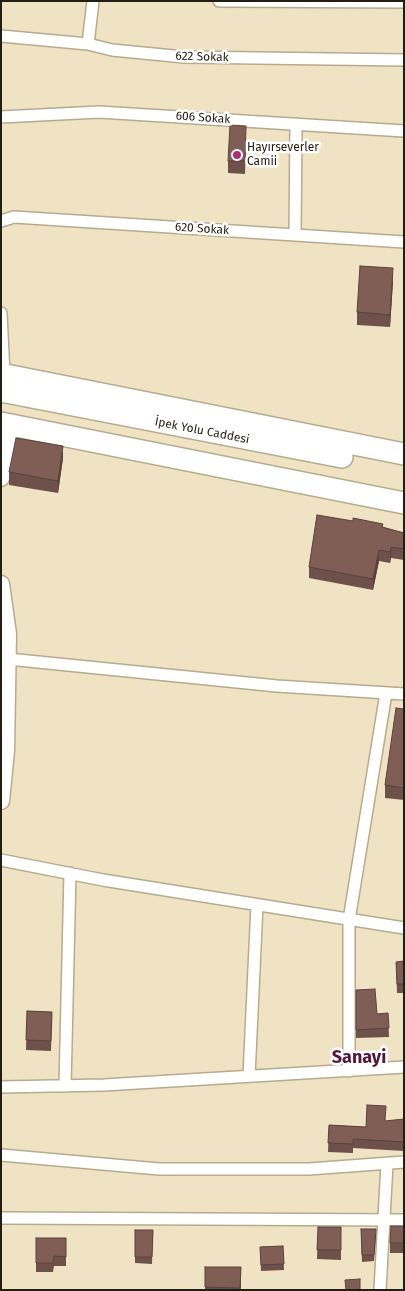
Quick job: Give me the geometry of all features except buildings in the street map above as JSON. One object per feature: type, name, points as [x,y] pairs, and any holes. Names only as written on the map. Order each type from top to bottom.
[{"type":"highway","points":[[2,380],[404,454]]},
{"type":"highway","name":"İpek Yolu Caddesi","points":[[2,380],[404,469]]},
{"type":"highway","points":[[4,420],[404,503]]},
{"type":"highway","name":"İpek Yolu Caddesi","points":[[4,420],[404,488]]},
{"type":"street","points":[[88,44],[93,1]]},
{"type":"street","points":[[219,1],[404,2]]},
{"type":"street","name":"622 Sokak","points":[[1,36],[88,44],[112,50],[184,57],[404,60]]},
{"type":"street","name":"606 Sokak","points":[[1,117],[99,112],[404,131]]},
{"type":"street","points":[[295,235],[296,124]]},
{"type":"street","name":"620 Sokak","points":[[1,221],[14,217],[404,242]]},
{"type":"street","points":[[1,313],[2,380]]},
{"type":"street","points":[[1,478],[4,420]]},
{"type":"street","points":[[1,584],[8,659],[1,801]]},
{"type":"street","points":[[8,659],[277,686],[404,694]]},
{"type":"street","points":[[349,1070],[349,920],[386,693]]},
{"type":"street","points":[[1,860],[257,905],[404,928]]},
{"type":"street","points":[[65,1086],[70,873]]},
{"type":"street","points":[[249,1076],[257,905]]},
{"type":"street","points":[[1,1087],[65,1086],[404,1067]]},
{"type":"street","points":[[1,1155],[159,1169],[308,1169],[404,1162]]},
{"type":"street","points":[[380,1290],[386,1164]]},
{"type":"street","points":[[1,1218],[404,1220]]},
{"type":"place","name":"Hayırseverler Camii","points":[[237,155]]},
{"type":"district","name":"Sanayi","points":[[359,1058]]}]
